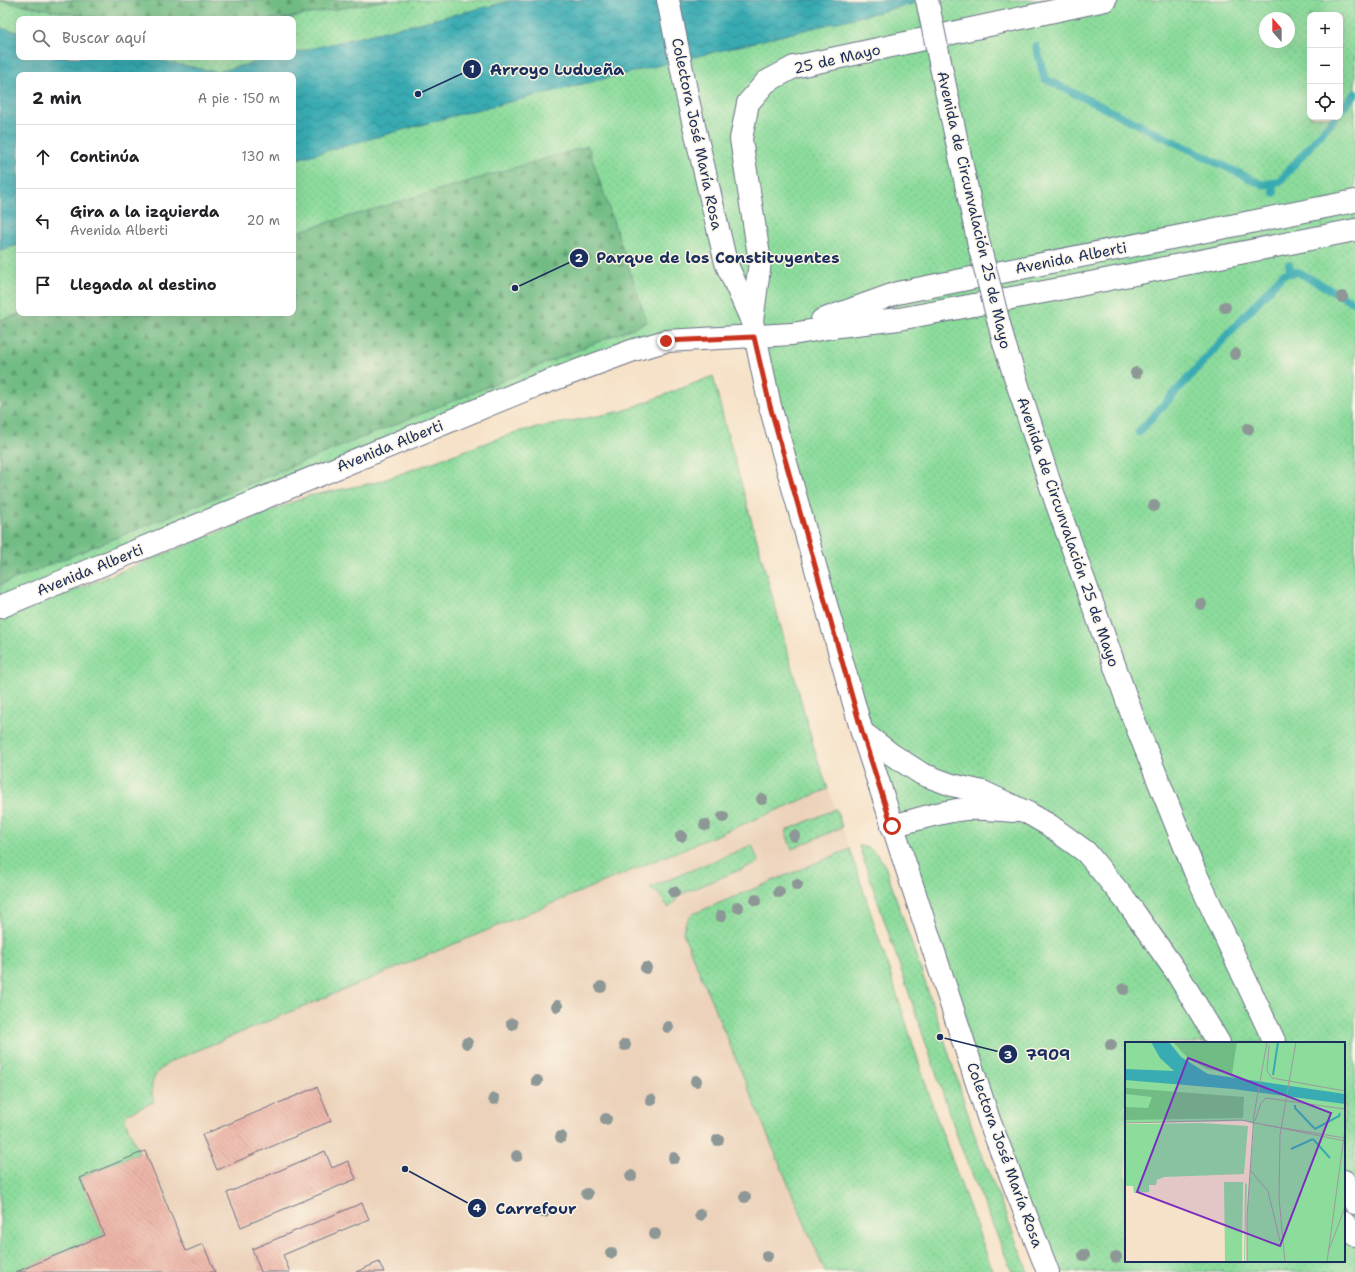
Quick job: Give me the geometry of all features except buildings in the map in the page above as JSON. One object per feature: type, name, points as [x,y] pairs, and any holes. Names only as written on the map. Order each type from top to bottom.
[{"type":"main road","name":"Colectora José María Rosa","points":[[668,0],[688,100],[726,263],[753,329],[770,406],[862,732],[989,1120],[1048,1272]]},
{"type":"main road","name":"Avenida de Circunvalación 25 de Mayo","points":[[927,0],[979,245],[1004,343],[1055,498],[1134,720],[1195,872],[1275,1042]]},
{"type":"main road","name":"25 de Mayo","points":[[753,329],[760,262],[741,139],[748,104],[766,82],[794,67],[1105,0]]},
{"type":"main road","name":"Avenida Alberti","points":[[792,334],[833,315],[897,293],[1355,201]]},
{"type":"main road","name":"Avenida Alberti","points":[[0,608],[525,390],[634,350],[666,341],[753,329],[792,334],[839,326],[906,318],[1355,230]]},
{"type":"main road","points":[[862,732],[891,754],[922,774],[952,785],[983,792],[1028,813],[1049,825],[1086,852],[1127,902],[1173,967],[1218,1042]]},
{"type":"main road","points":[[892,826],[942,812],[965,809],[990,809],[1028,813]]},
{"type":"main road","points":[[1345,1183],[1355,1203]]},
{"type":"main road","points":[[1345,1224],[1355,1235]]},
{"type":"shaded area","points":[[724,421],[816,755],[850,849],[936,1116],[993,1272],[0,1272],[0,727]]},
{"type":"green space","points":[[0,0],[1355,0],[1355,1272],[1048,1272],[989,1120],[754,337],[666,341],[0,607]]},
{"type":"green space","points":[[388,0],[296,16],[85,16],[0,1]]},
{"type":"green space","points":[[588,146],[647,322],[0,585],[0,320],[16,315],[296,316],[296,232]]},
{"type":"green space","points":[[713,376],[816,755],[828,789],[172,1061],[161,1069],[154,1078],[152,1083],[152,1095],[154,1102],[127,1114],[125,1120],[139,1153],[80,1178],[104,1235],[16,1272],[0,1272],[0,620],[308,496],[378,482],[516,432],[623,411]]},
{"type":"green space","points":[[836,809],[842,827],[792,849],[785,831]]},
{"type":"green space","points":[[752,845],[759,862],[680,895],[669,908],[659,894],[652,890],[651,887]]},
{"type":"green space","points":[[859,846],[868,848],[875,852],[885,866],[940,1026],[976,1139],[1028,1272],[1012,1272],[961,1147]]},
{"type":"green space","points":[[850,849],[936,1116],[993,1272],[825,1272],[683,933],[686,923],[693,914]]},
{"type":"water","points":[[515,0],[928,0],[468,112],[296,159],[296,72],[216,72],[265,60],[296,60],[296,52]]},
{"type":"water","points":[[0,28],[16,31],[16,60],[158,60],[216,72],[16,72],[16,246],[0,250]]},
{"type":"waterway","points":[[1036,46],[1045,79],[1263,185],[1280,181],[1332,120]]},
{"type":"waterway","points":[[1343,108],[1355,94]]},
{"type":"waterway","points":[[1272,183],[1274,193]]},
{"type":"waterway","points":[[1289,265],[1291,273]]},
{"type":"waterway","points":[[1139,432],[1283,274],[1298,272],[1355,303]]},
{"type":"place","name":"Arroyo Ludueña","points":[[418,94]]},
{"type":"place","name":"Parque de los Constituyentes","points":[[515,288]]},
{"type":"place","name":"7909","points":[[940,1037]]},
{"type":"place","name":"Carrefour","points":[[405,1169]]},
{"type":"route","points":[[666,341],[754,337],[770,406],[862,732],[892,826]]}]
